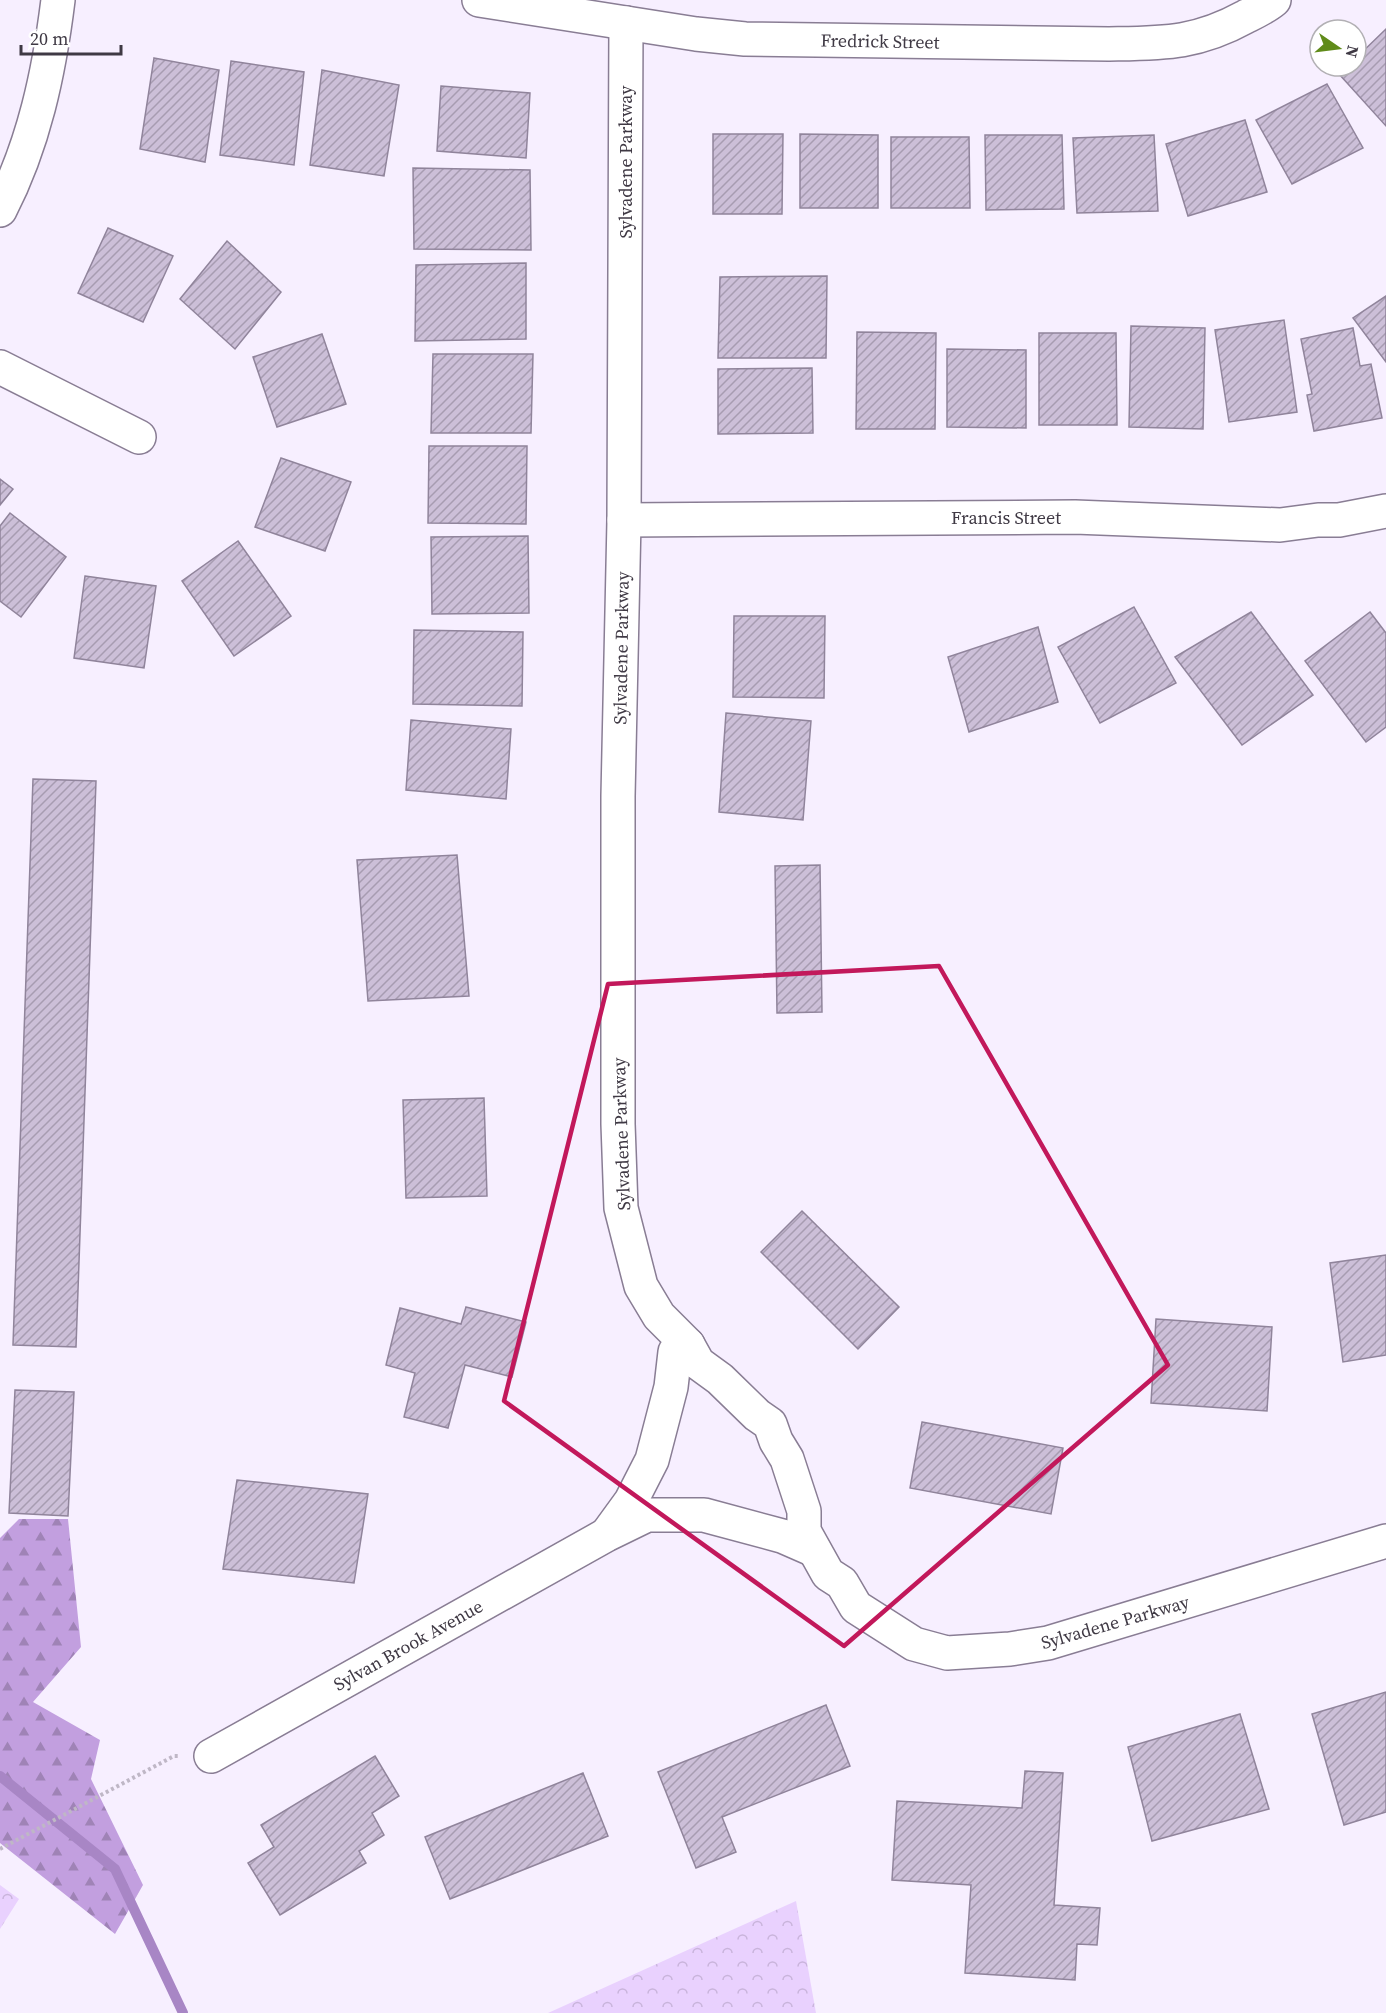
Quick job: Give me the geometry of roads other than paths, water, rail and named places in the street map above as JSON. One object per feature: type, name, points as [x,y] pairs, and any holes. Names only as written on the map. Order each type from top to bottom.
[{"type":"street","points":[[0,210],[14,183],[33,130],[43,93],[58,0]]},
{"type":"street","name":"Fredrick Street","points":[[479,0],[745,39],[1168,43],[1197,38],[1236,22],[1274,0]]},
{"type":"street","name":"Sylvadene Parkway","points":[[626,23],[624,520],[618,796],[618,1124],[621,1208],[641,1286],[659,1316],[688,1345],[698,1363],[770,1424],[776,1441],[787,1459],[804,1511],[804,1531],[828,1574],[842,1583],[856,1607],[914,1644],[947,1653],[1010,1649],[1048,1643],[1386,1541]]},
{"type":"street","points":[[0,368],[139,437]]},
{"type":"street","name":"Francis Street","points":[[624,520],[1076,517],[1280,525],[1339,520],[1386,510]]},
{"type":"street","name":"Sylvan Brook Avenue","points":[[606,1535],[631,1501],[652,1460],[671,1387],[675,1352],[688,1345]]},
{"type":"street","name":"Sylvan Brook Avenue","points":[[211,1755],[606,1535],[647,1515],[705,1515],[782,1536],[814,1550]]},
{"type":"waterway","points":[[0,1776],[115,1869],[183,2013]]}]
